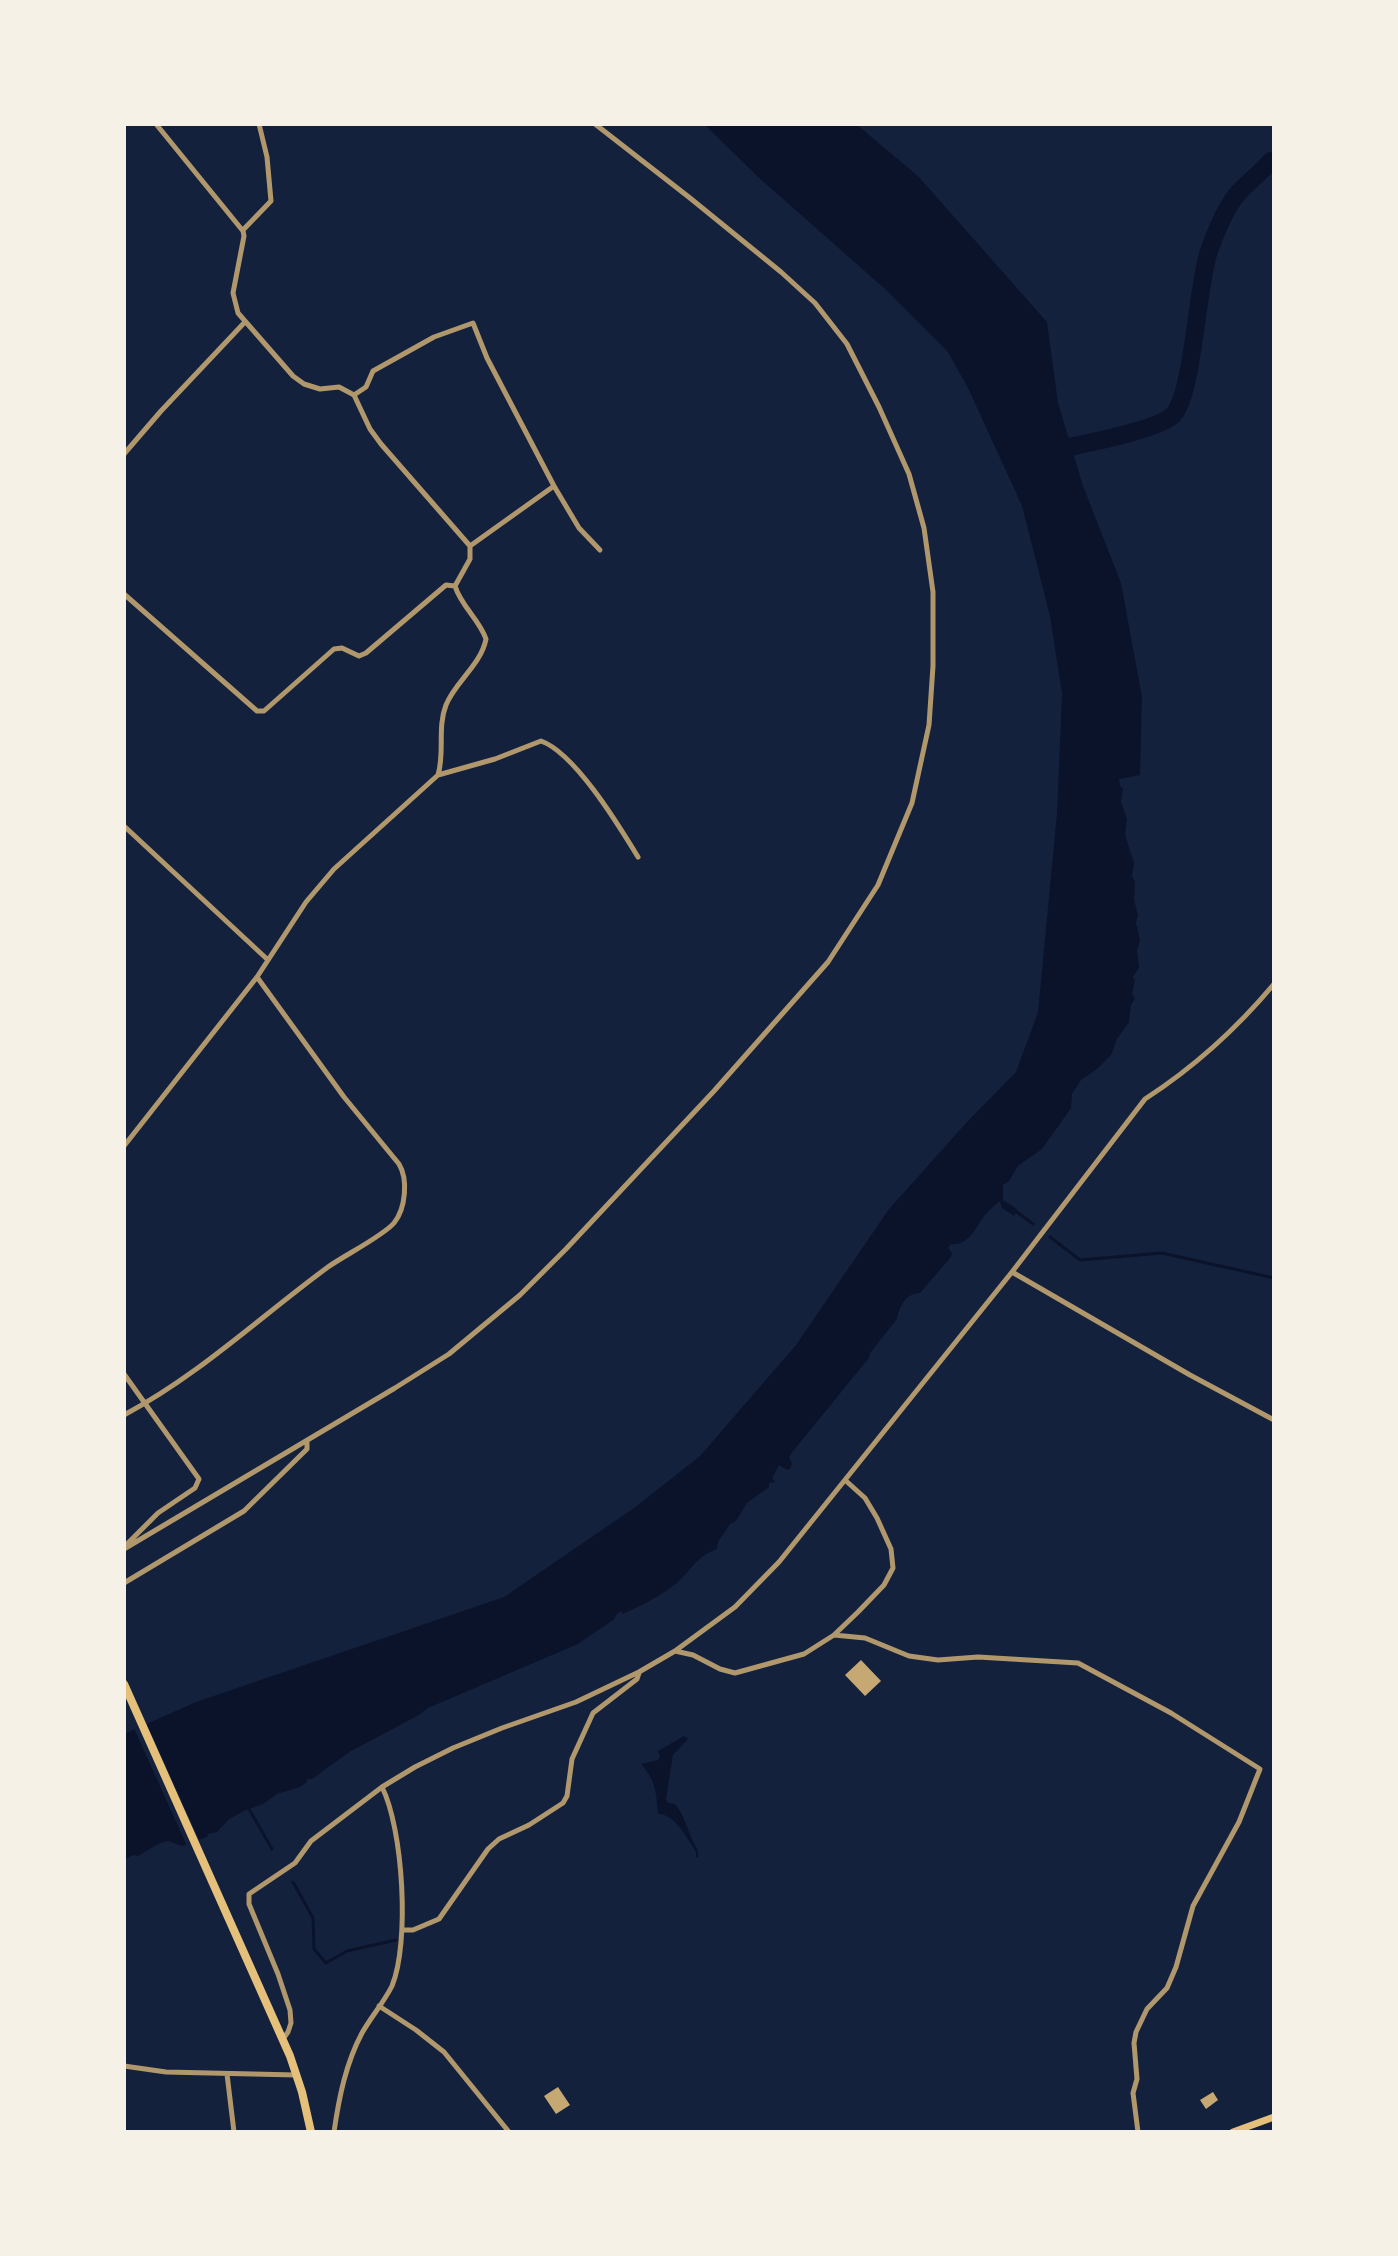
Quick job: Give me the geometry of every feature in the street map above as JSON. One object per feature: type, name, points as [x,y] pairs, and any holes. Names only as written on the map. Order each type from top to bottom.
[{"type":"highway","points":[[124,1684],[283,2039],[297,2075],[311,2132]]},
{"type":"main road","points":[[1233,2132],[1274,2117]]},
{"type":"street","points":[[156,124],[243,231],[233,293],[244,323],[304,384],[320,389],[339,387],[354,395],[381,444],[470,546],[470,559],[455,586]]},
{"type":"street","points":[[243,231],[271,201],[267,157],[259,124]]},
{"type":"street","points":[[124,1548],[449,1354],[520,1295],[610,1202],[828,962],[878,885],[912,803],[929,725],[933,592],[924,528],[909,474],[879,407],[847,344],[815,303],[781,272],[595,124]]},
{"type":"street","points":[[124,454],[244,323]]},
{"type":"street","points":[[354,395],[366,387],[373,371],[434,337],[473,323],[487,358],[554,486],[579,528],[600,550]]},
{"type":"street","points":[[470,546],[554,486]]},
{"type":"street","points":[[124,594],[257,711],[264,711],[334,649],[342,648],[359,656],[366,653],[446,585],[455,586]]},
{"type":"street","points":[[438,775],[442,753],[441,724],[446,705],[481,653],[486,639],[455,586]]},
{"type":"street","points":[[124,1146],[257,977],[306,902],[334,869],[438,775],[495,759],[541,741],[552,745],[612,816],[638,857]]},
{"type":"street","points":[[124,826],[268,960]]},
{"type":"street","points":[[124,1415],[197,1370],[343,1256],[384,1232],[394,1223],[403,1203],[403,1171],[399,1164],[344,1097],[257,977]]},
{"type":"street","points":[[283,2039],[291,2023],[290,2010],[249,1904],[249,1894],[295,1863],[311,1841],[382,1787],[453,1748],[576,1702],[639,1672],[675,1651],[726,1614],[760,1584],[1012,1272],[1145,1099],[1171,1082],[1214,1045],[1274,984]]},
{"type":"street","points":[[1012,1272],[1274,1420]]},
{"type":"street","points":[[124,1374],[199,1479],[195,1488],[158,1513],[124,1548]]},
{"type":"street","points":[[124,1583],[238,1517],[307,1449],[307,1441]]},
{"type":"street","points":[[675,1651],[693,1655],[735,1673],[804,1654],[834,1635],[884,1585],[893,1568],[891,1549],[865,1498],[845,1480]]},
{"type":"street","points":[[834,1635],[865,1638],[909,1656],[938,1660],[978,1657],[1078,1663],[1171,1713],[1260,1769],[1239,1822],[1193,1906],[1167,1988],[1147,2009],[1136,2032],[1137,2079],[1133,2093],[1138,2132]]},
{"type":"street","points":[[402,1930],[413,1930],[439,1919],[488,1849],[499,1839],[529,1825],[563,1803],[567,1796],[572,1759],[593,1713],[637,1679],[639,1672]]},
{"type":"street","points":[[334,2132],[351,2056],[392,1986],[402,1930],[399,1851],[390,1802],[382,1787]]},
{"type":"street","points":[[379,2006],[444,2052],[509,2132]]},
{"type":"street","points":[[124,2066],[166,2072],[297,2075]]},
{"type":"street","points":[[227,2074],[234,2132]]},
{"type":"water","points":[[704,124],[856,124],[918,176],[1047,322],[1058,403],[1083,486],[1121,583],[1142,697],[1140,775],[1119,779],[1123,789],[1121,802],[1127,819],[1125,835],[1134,863],[1132,876],[1140,941],[1137,950],[1139,968],[1133,977],[1132,994],[1135,999],[1129,1022],[1111,1055],[1081,1080],[1072,1094],[1071,1108],[1042,1149],[1018,1166],[1003,1185],[1003,1200],[1017,1209],[1014,1216],[1002,1208],[1000,1201],[967,1239],[951,1244],[948,1248],[951,1257],[920,1293],[911,1295],[904,1302],[897,1319],[869,1358],[793,1451],[789,1457],[792,1464],[790,1469],[779,1465],[772,1478],[775,1482],[769,1483],[769,1487],[747,1503],[718,1542],[717,1549],[701,1558],[678,1582],[644,1604],[617,1614],[578,1644],[428,1708],[351,1751],[312,1779],[307,1779],[300,1787],[277,1794],[263,1804],[229,1819],[217,1832],[182,1846],[168,1841],[160,1843],[124,1860],[124,1734],[196,1702],[504,1597],[634,1508],[700,1456],[796,1345],[889,1209],[1016,1072],[1038,1012],[1057,813],[1062,694],[1050,616],[1022,506],[968,388],[948,352],[885,289],[757,176]]},
{"type":"water","points":[[684,1736],[688,1739],[673,1755],[666,1799],[668,1803],[675,1804],[683,1816],[697,1849],[696,1858],[696,1852],[680,1828],[670,1818],[658,1814],[654,1787],[641,1764],[658,1760],[658,1751]]},
{"type":"pier","points":[[145,1720],[201,1844],[188,1848],[133,1726]]},
{"type":"building","points":[[861,1660],[881,1681],[865,1696],[845,1675]]},
{"type":"building","points":[[558,2087],[570,2105],[556,2114],[544,2096]]},
{"type":"building","points":[[1213,2092],[1218,2100],[1206,2109],[1200,2100]]},
{"type":"waterway","points":[[1049,451],[1132,432],[1172,416],[1185,387],[1205,267],[1215,235],[1235,197],[1271,161]]},
{"type":"waterway","points":[[1014,1210],[1033,1224]]},
{"type":"waterway","points":[[1050,1237],[1080,1260],[1162,1253],[1274,1278]]},
{"type":"waterway","points":[[249,1809],[272,1849]]},
{"type":"waterway","points":[[293,1882],[313,1918],[314,1949],[326,1963],[347,1951],[396,1940]]}]
